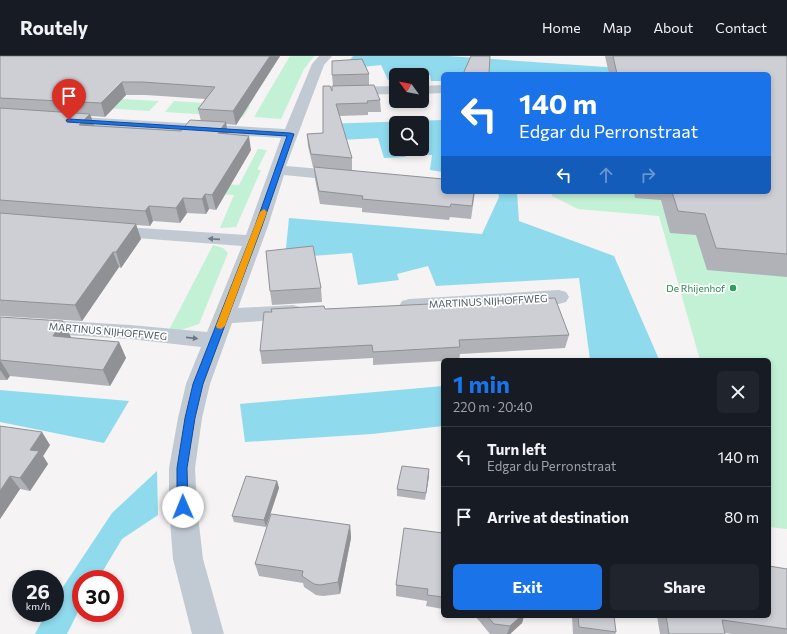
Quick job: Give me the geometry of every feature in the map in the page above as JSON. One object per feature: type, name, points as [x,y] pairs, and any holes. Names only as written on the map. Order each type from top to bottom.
[{"type":"street","points":[[209,634],[188,559],[183,507],[182,468],[190,418],[198,384],[252,241],[290,134],[314,92],[318,64],[326,56]]},
{"type":"street","points":[[429,90],[441,89]]},
{"type":"street","points":[[336,92],[389,90]]},
{"type":"street","points":[[46,119],[290,134]]},
{"type":"street","points":[[278,170],[357,177]]},
{"type":"street","points":[[95,230],[252,241]]},
{"type":"street","name":"MARTINUS NIJHOFFWEG","points":[[392,307],[559,297]]},
{"type":"street","points":[[224,316],[312,311]]},
{"type":"street","name":"MARTINUS NIJHOFFWEG","points":[[0,324],[130,332],[215,341]]},
{"type":"green space","points":[[290,56],[314,56],[304,69],[281,119],[254,117]]},
{"type":"green space","points":[[85,97],[159,101],[149,111],[73,106]]},
{"type":"green space","points":[[174,101],[250,106],[243,117],[165,112]]},
{"type":"green space","name":"De Rhijenhof","points":[[787,103],[787,529],[771,527],[771,358],[699,358],[659,216],[578,209],[552,196],[552,194],[771,194],[771,182]]},
{"type":"green space","points":[[258,149],[267,150],[258,168],[258,170],[261,170],[236,227],[220,228],[234,195],[0,177],[0,168],[239,185]]},
{"type":"green space","points":[[213,245],[223,248],[228,253],[199,324],[181,330],[169,330]]},
{"type":"water","points":[[353,56],[448,56],[678,72],[441,72],[441,81],[431,81],[429,68],[389,68],[388,80],[381,65],[343,69]]},
{"type":"water","points":[[429,120],[441,120],[441,172],[430,170],[432,155],[429,155]]},
{"type":"water","points":[[389,122],[389,156],[406,156],[384,158],[378,138],[321,141],[324,124]]},
{"type":"water","points":[[498,194],[517,194],[519,221],[614,256],[658,358],[590,358],[579,278],[436,286],[428,266],[397,274],[399,280],[358,285],[352,253],[285,258],[289,218],[482,234],[499,197]]},
{"type":"water","points":[[441,386],[441,426],[372,434],[245,442],[240,404]]},
{"type":"water","points":[[0,390],[129,401],[104,443],[0,422]]},
{"type":"water","points":[[157,471],[158,515],[122,539],[103,570],[74,570],[112,513]]},
{"type":"water","points":[[72,573],[73,622],[67,634],[35,634],[41,622],[64,622],[64,585]]},
{"type":"building","points":[[0,56],[270,56],[233,111],[198,109],[215,87],[142,82],[122,82],[101,103],[0,98]]},
{"type":"building","points":[[471,56],[490,56],[489,72],[464,72]]},
{"type":"building","points":[[613,56],[787,56],[787,254],[716,248],[705,214],[678,211],[673,194],[771,194],[771,72],[617,72]]},
{"type":"building","points":[[362,59],[369,74],[332,75],[332,61]]},
{"type":"building","points":[[374,85],[380,100],[367,101],[368,103],[336,104],[352,158],[311,154],[307,134],[323,133],[323,86],[330,86],[332,91],[332,86]]},
{"type":"building","points":[[0,108],[90,114],[79,125],[181,131],[190,120],[226,122],[218,133],[249,136],[212,195],[205,194],[202,199],[183,198],[176,208],[149,206],[145,211],[0,200]]},
{"type":"building","points":[[314,167],[441,179],[441,194],[474,194],[472,206],[451,204],[450,207],[362,199],[363,196],[319,191]]},
{"type":"building","points":[[0,213],[136,224],[116,252],[113,252],[75,305],[0,300]]},
{"type":"building","points":[[313,246],[321,288],[270,291],[266,251]]},
{"type":"building","points":[[555,298],[569,335],[459,340],[460,347],[373,352],[372,345],[260,351],[264,312],[272,312],[271,309],[324,306],[325,309]]},
{"type":"building","points":[[0,317],[63,321],[53,336],[119,342],[103,370],[0,360]]},
{"type":"building","points":[[0,426],[42,432],[30,450],[39,451],[20,478],[10,476],[0,491]]},
{"type":"building","points":[[402,466],[429,469],[426,493],[397,489]]},
{"type":"building","points":[[246,476],[277,481],[264,520],[232,516]]},
{"type":"building","points":[[271,514],[350,525],[338,582],[320,585],[314,584],[302,576],[303,571],[255,564]]},
{"type":"building","points":[[404,528],[441,533],[441,597],[427,595],[428,589],[396,585]]},
{"type":"building","points":[[771,566],[787,569],[787,629],[722,620],[725,634],[669,634],[666,618],[771,618]]},
{"type":"building","points":[[489,618],[519,618],[510,626],[494,624]]},
{"type":"building","points":[[578,618],[614,618],[616,632],[579,627]]},
{"type":"slow traffic","points":[[221,326],[264,212]]},
{"type":"place","name":"De Rhijenhof","points":[[733,288]]},
{"type":"route","points":[[69,120],[290,134],[258,226],[198,384],[190,418],[182,468],[183,507]]}]
